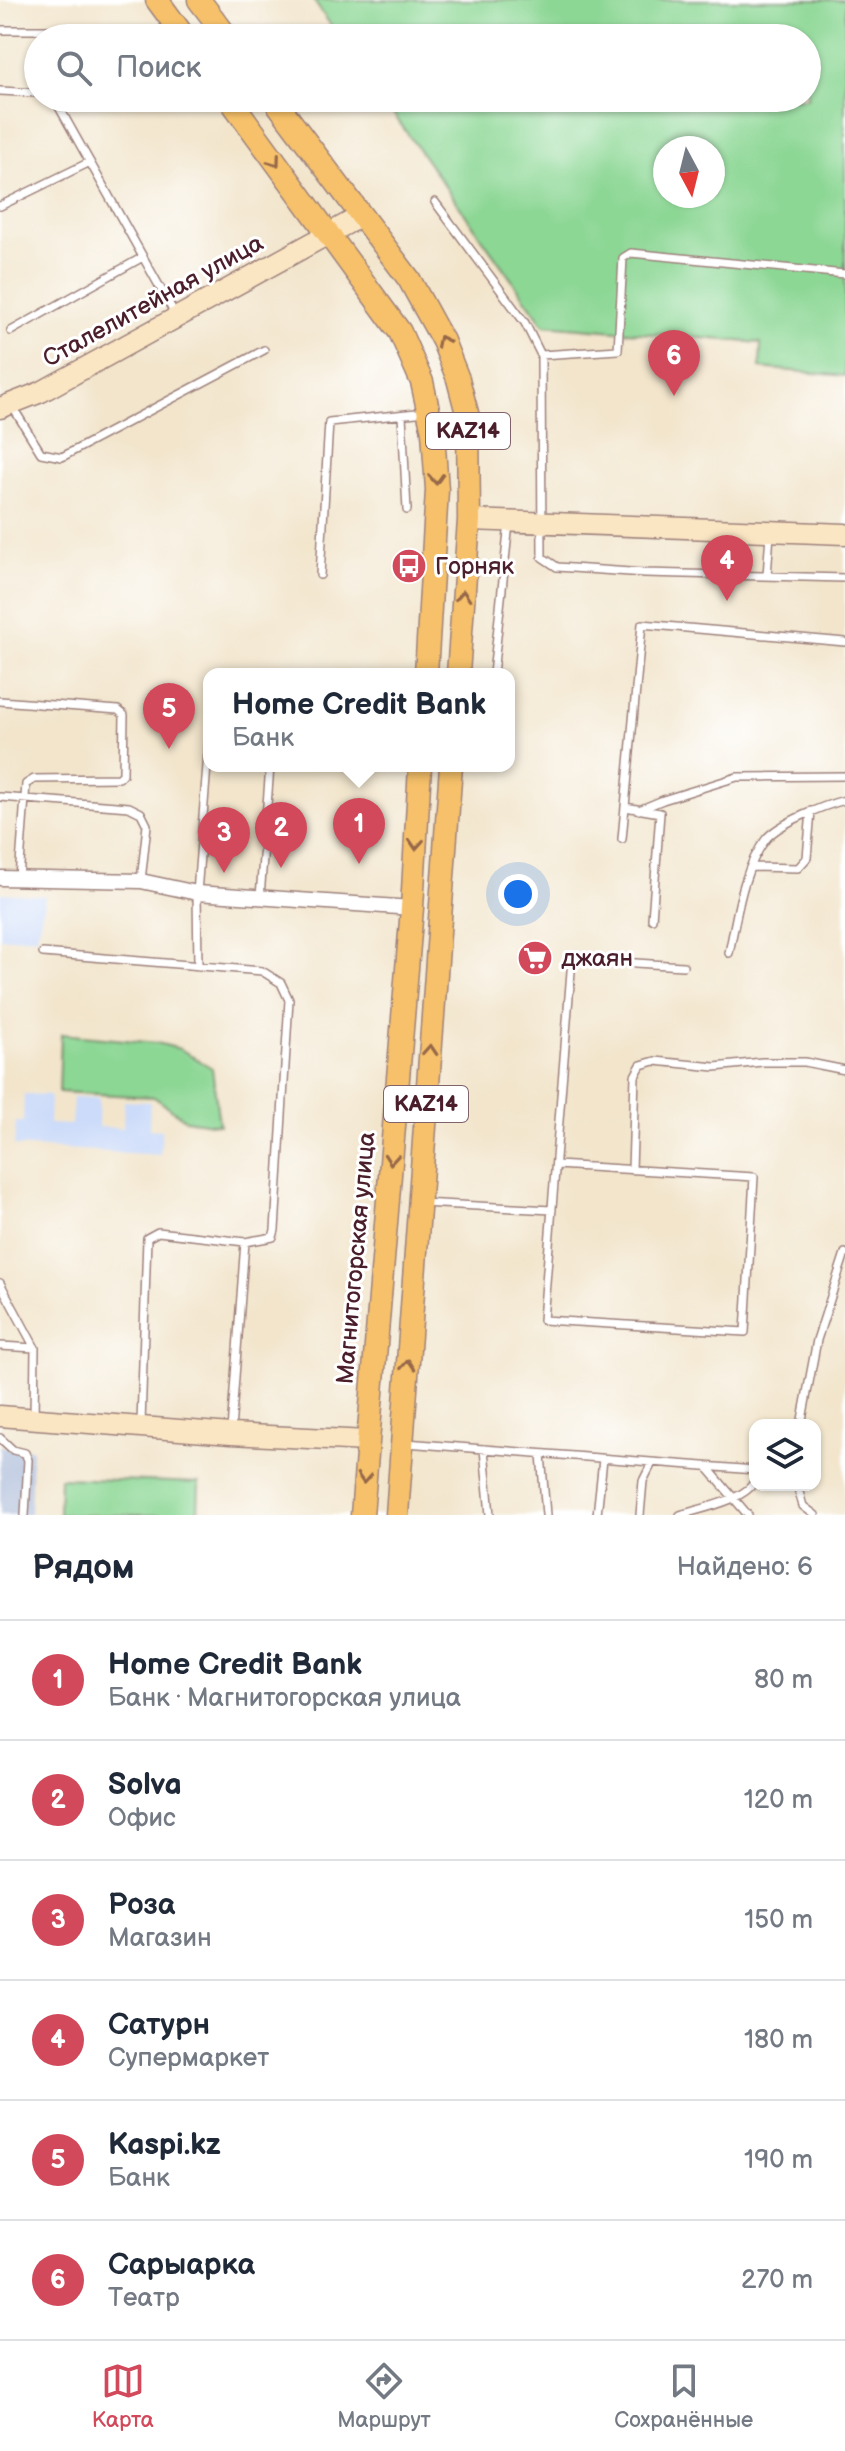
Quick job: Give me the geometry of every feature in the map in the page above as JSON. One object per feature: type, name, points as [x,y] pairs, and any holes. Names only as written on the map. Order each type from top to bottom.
[{"type":"main road","points":[[157,0],[175,24]]},
{"type":"main road","points":[[199,0],[217,24]]},
{"type":"main road","name":"KAZ14","points":[[239,112],[400,332],[422,382],[433,432],[437,490],[426,668]]},
{"type":"main road","name":"KAZ14","points":[[283,112],[409,279],[443,341],[458,379],[468,417],[469,520],[458,668]]},
{"type":"main road","name":"Магнитогорская улица","points":[[362,1515],[412,908],[420,772]]},
{"type":"main road","name":"KAZ14","points":[[397,1515],[451,772]]},
{"type":"main road","points":[[367,1441],[402,1443]]},
{"type":"street","points":[[329,234],[361,216]]},
{"type":"street","name":"Сталелитейная улица","points":[[5,406],[41,392],[329,234]]},
{"type":"street","points":[[469,520],[845,534]]},
{"type":"street","points":[[0,878],[141,881],[197,893],[412,908]]},
{"type":"street","points":[[0,1416],[140,1428],[367,1441]]},
{"type":"lane","points":[[0,30],[24,30]]},
{"type":"lane","points":[[0,91],[24,92]]},
{"type":"lane","points":[[62,112],[176,316]]},
{"type":"lane","points":[[0,206],[90,162]]},
{"type":"lane","points":[[435,202],[525,323],[541,355],[542,557],[557,567],[645,573],[845,578]]},
{"type":"lane","points":[[541,355],[618,350],[623,258],[631,253],[845,274]]},
{"type":"lane","points":[[11,331],[143,257]]},
{"type":"lane","points":[[5,406],[41,453],[62,457],[264,350]]},
{"type":"lane","points":[[320,575],[329,422],[429,412]]},
{"type":"lane","points":[[402,415],[407,510]]},
{"type":"lane","points":[[494,668],[509,521]]},
{"type":"lane","points":[[767,576],[770,531]]},
{"type":"lane","points":[[622,839],[642,624],[845,642]]},
{"type":"lane","points":[[0,701],[118,710],[124,715],[123,774],[119,778],[29,780],[24,798],[19,880]]},
{"type":"lane","points":[[198,966],[197,893],[206,772]]},
{"type":"lane","points":[[260,897],[270,772]]},
{"type":"lane","points":[[639,810],[737,777],[845,776]]},
{"type":"lane","points":[[0,797],[129,807],[141,813],[147,825],[141,881]]},
{"type":"lane","points":[[729,953],[743,883],[767,837],[820,806],[845,800]]},
{"type":"lane","points":[[625,807],[660,813],[652,919]]},
{"type":"lane","points":[[752,867],[798,868],[807,858],[811,811]]},
{"type":"lane","points":[[43,953],[262,971],[281,983],[289,1000],[273,1237],[245,1242],[158,1232],[147,1238],[140,1428]]},
{"type":"lane","points":[[556,1165],[754,1177],[745,1332],[543,1320],[572,959],[683,966]]},
{"type":"lane","points":[[632,1170],[635,1076],[641,1065],[655,1061],[715,1067],[805,1062],[845,1070]]},
{"type":"lane","points":[[419,1203],[552,1210]]},
{"type":"lane","points":[[231,1434],[245,1242]]},
{"type":"lane","points":[[802,1419],[817,1340],[845,1253]]},
{"type":"lane","points":[[0,1283],[35,1348],[34,1419]]},
{"type":"lane","points":[[0,1346],[35,1348]]},
{"type":"lane","points":[[0,1438],[13,1450],[25,1453],[28,1460],[25,1515]]},
{"type":"lane","points":[[402,1443],[749,1470]]},
{"type":"lane","points":[[484,1449],[490,1515]]},
{"type":"lane","points":[[541,1454],[546,1515]]},
{"type":"lane","points":[[597,1515],[603,1459]]},
{"type":"lane","points":[[640,1515],[643,1481],[652,1463]]},
{"type":"lane","points":[[707,1467],[748,1515]]},
{"type":"lane","points":[[680,1515],[734,1498],[749,1489]]},
{"type":"lane","points":[[799,1491],[803,1506],[815,1515]]},
{"type":"shaded area","points":[[0,893],[45,896],[37,937],[0,938]]},
{"type":"shaded area","points":[[24,1094],[50,1095],[49,1124],[71,1125],[73,1097],[99,1098],[98,1127],[123,1128],[124,1101],[150,1102],[149,1129],[162,1130],[160,1155],[14,1146],[16,1122],[23,1122]]},
{"type":"shaded area","points":[[0,1446],[32,1449],[30,1515],[0,1515]]},
{"type":"green space","points":[[313,0],[845,0],[845,376],[760,368],[761,343],[544,325],[392,112],[821,112],[821,24],[330,24]]},
{"type":"green space","points":[[61,1034],[157,1043],[180,1049],[212,1068],[219,1125],[186,1120],[154,1097],[59,1092]]},
{"type":"green space","points":[[60,1478],[199,1483],[198,1515],[59,1515]]},
{"type":"place","name":"Сарыарка","points":[[674,396]]},
{"type":"place","name":"Горняк","points":[[409,566]]},
{"type":"place","name":"Сатурн","points":[[727,601]]},
{"type":"place","name":"Kaspi.kz","points":[[169,749]]},
{"type":"place","name":"Home Credit Bank","points":[[359,864]]},
{"type":"place","name":"Solva","points":[[281,868]]},
{"type":"place","name":"Роза","points":[[224,873]]},
{"type":"place","name":"джаян","points":[[535,958]]}]
